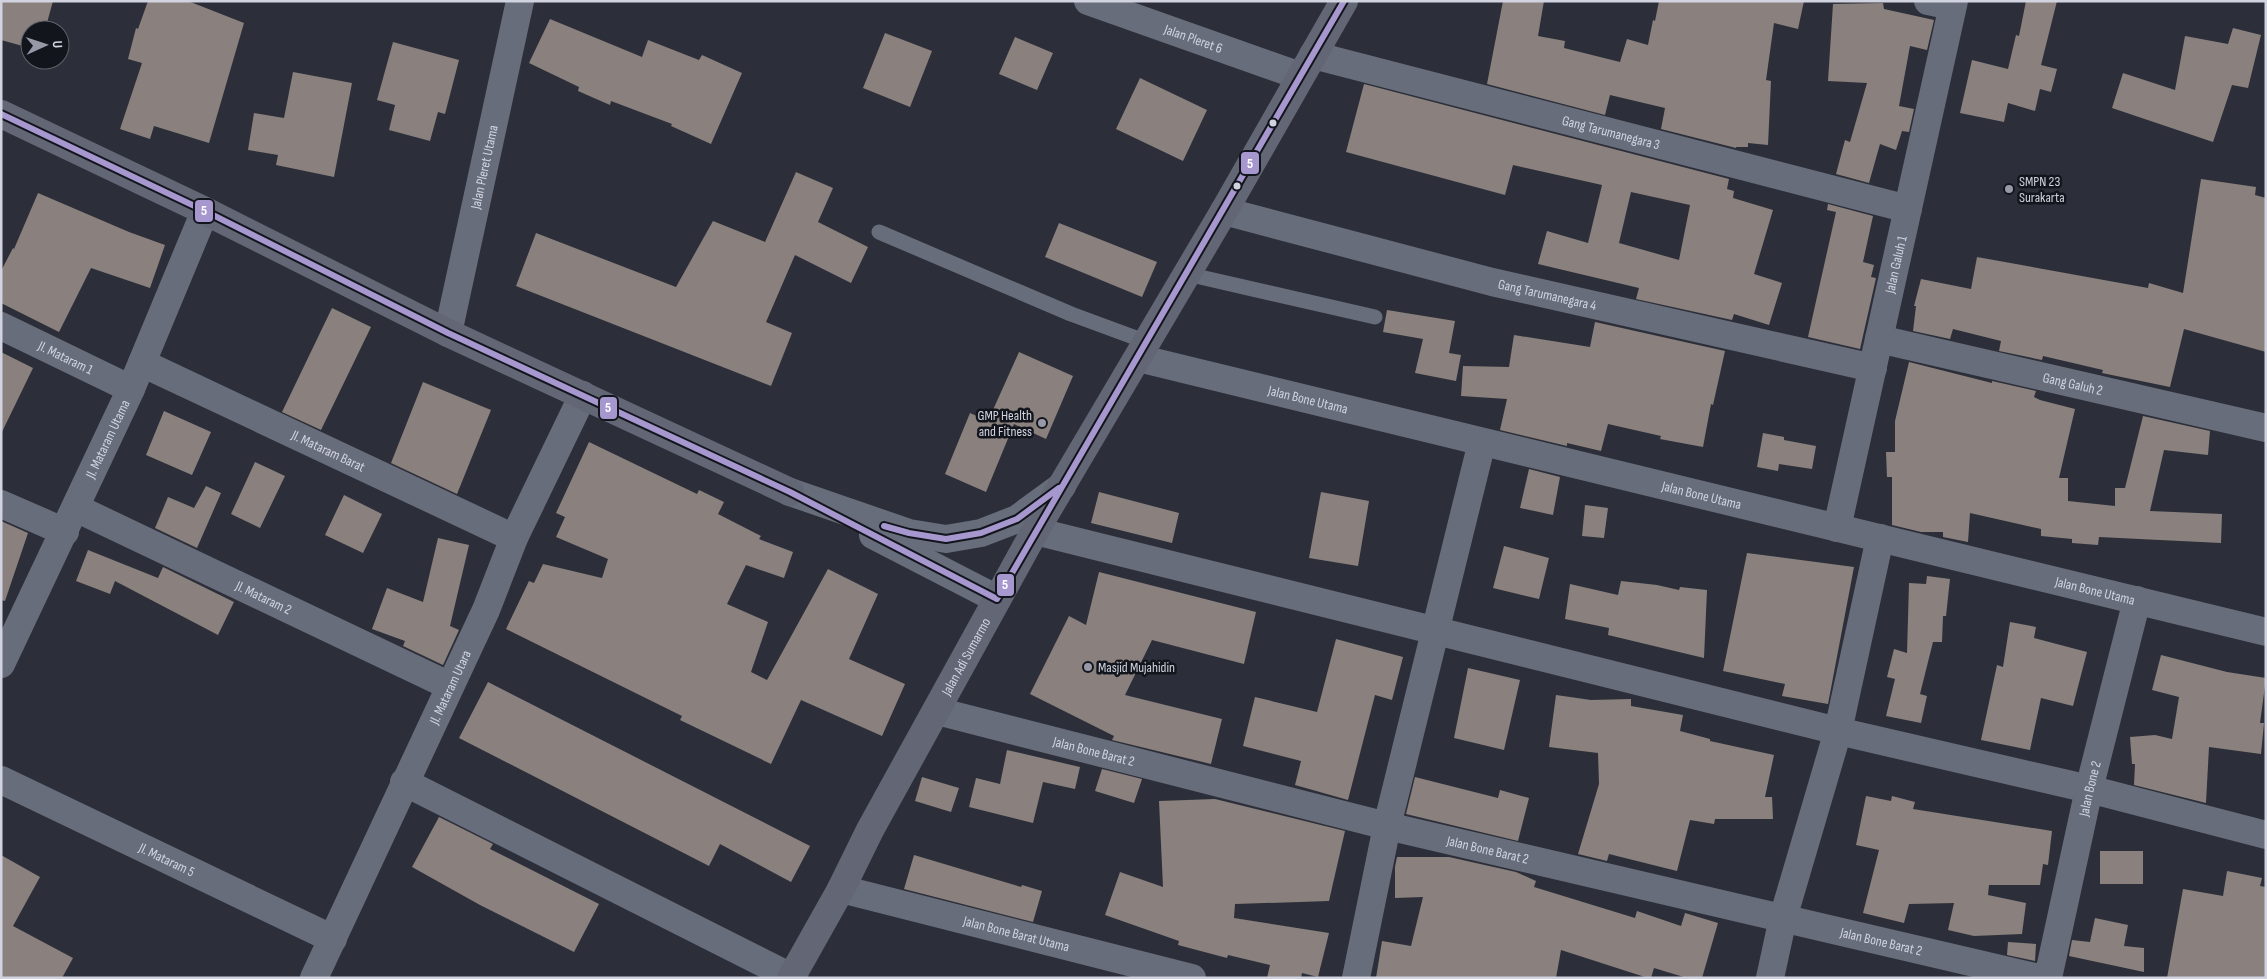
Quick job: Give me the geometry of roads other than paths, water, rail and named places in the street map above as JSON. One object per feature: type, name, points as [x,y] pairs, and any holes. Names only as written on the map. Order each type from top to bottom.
[{"type":"main road","name":"Jalan Adi Sumarmo","points":[[791,978],[841,889],[870,830],[937,711],[996,599],[1224,211],[1344,1]]},
{"type":"main road","points":[[1,114],[205,211],[448,334],[790,492]]},
{"type":"street","name":"Jalan Pleret Utama","points":[[448,334],[520,1]]},
{"type":"street","name":"Jalan Pleret 6","points":[[1088,1],[1307,65]]},
{"type":"street","name":"Jalan Galuh 1","points":[[1837,528],[1908,209],[1945,3]]},
{"type":"street","name":"Gang Tarumanegara 3","points":[[1307,65],[1908,209]]},
{"type":"street","name":"Jl. Mataram Utama","points":[[1,664],[131,389],[205,211]]},
{"type":"street","name":"Gang Tarumanegara 4","points":[[1224,211],[1492,282],[1873,368]]},
{"type":"street","name":"Jl. Mataram 1","points":[[1,326],[131,389]]},
{"type":"street","name":"Gang Galuh 2","points":[[1879,339],[2266,428]]},
{"type":"street","name":"Jalan Bone Utama","points":[[1142,350],[1482,442],[2266,632]]},
{"type":"street","name":"Jl. Mataram Barat","points":[[142,363],[514,538]]},
{"type":"street","name":"Jl. Mataram Utara","points":[[314,978],[486,610],[514,538],[583,395]]},
{"type":"street","points":[[1356,978],[1388,826],[1434,630],[1482,442]]},
{"type":"street","points":[[790,492],[909,534],[946,538],[981,533],[1018,519],[1063,485]]},
{"type":"street","points":[[790,492],[996,599]]},
{"type":"street","points":[[1,504],[65,532]]},
{"type":"street","name":"Jl. Mataram 2","points":[[76,508],[450,686]]},
{"type":"street","points":[[1035,531],[1838,731],[2089,789],[2266,835]]},
{"type":"street","points":[[1770,978],[1784,918],[1838,731],[1880,538]]},
{"type":"street","name":"Jalan Bone 2","points":[[2048,978],[2089,789],[2136,600]]},
{"type":"street","name":"Jalan Bone Barat 2","points":[[937,711],[1388,826],[2039,978]]},
{"type":"street","name":"Jl. Mataram 5","points":[[1,780],[332,939]]},
{"type":"street","points":[[404,782],[791,978]]},
{"type":"street","name":"Jalan Bone Barat Utama","points":[[841,889],[1192,978]]},
{"type":"lane","points":[[879,232],[1071,314],[1142,350]]},
{"type":"lane","points":[[1187,274],[1375,317]]},
{"type":"place","name":"SMPN 23 Surakarta","points":[[2009,189]]},
{"type":"place","name":"GMP Health and Fitness","points":[[1042,423]]},
{"type":"place","name":"Masjid Mujahidin","points":[[1088,667]]}]
